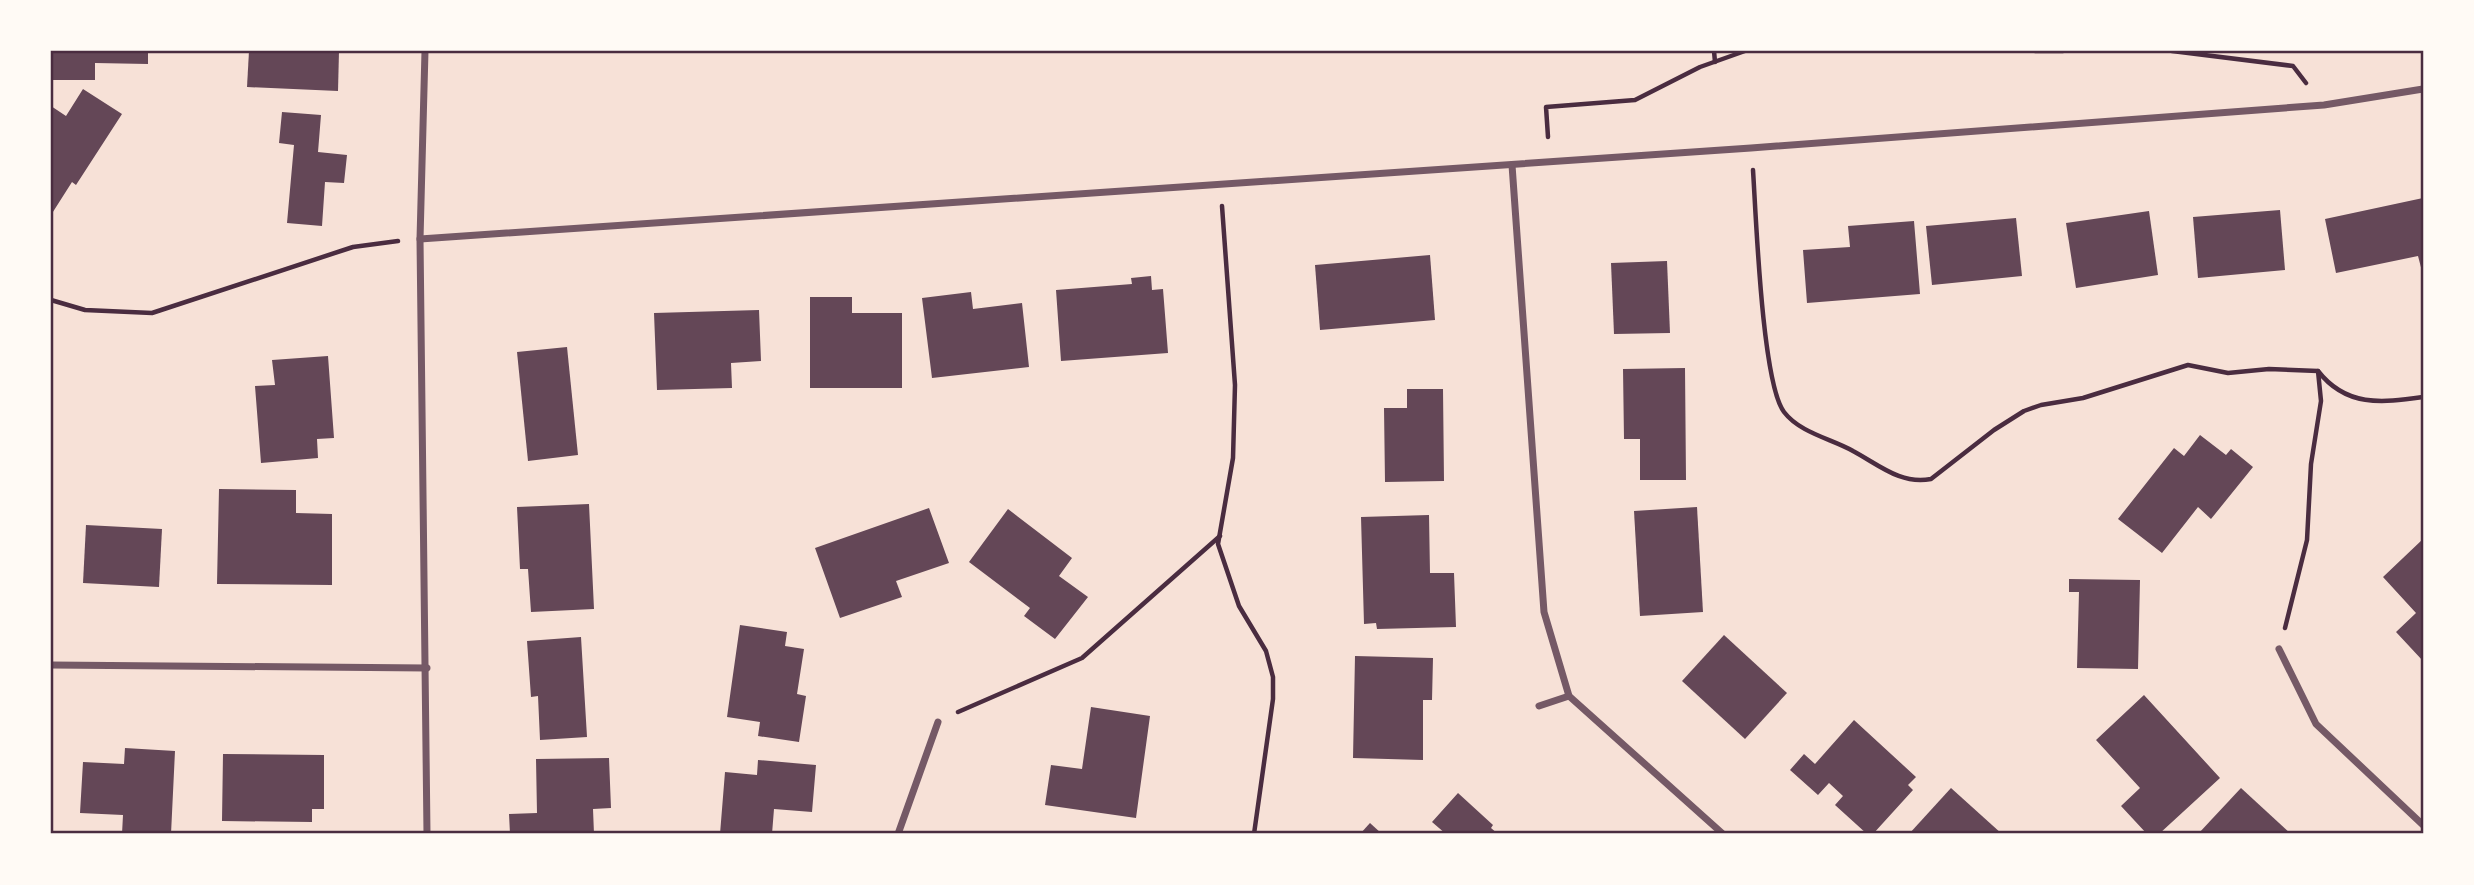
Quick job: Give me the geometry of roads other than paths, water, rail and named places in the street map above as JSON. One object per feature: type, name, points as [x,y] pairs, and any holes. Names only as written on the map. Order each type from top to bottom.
[{"type":"street","points":[[425,51],[420,239],[427,834]]},
{"type":"street","points":[[420,239],[1751,148],[2324,105],[2423,89]]},
{"type":"street","points":[[1512,164],[1544,612],[1569,696],[1723,834]]},
{"type":"street","points":[[2279,649],[2316,724],[2423,825]]},
{"type":"street","points":[[51,665],[427,668]]},
{"type":"street","points":[[1539,706],[1569,696]]},
{"type":"street","points":[[898,834],[938,722]]}]
